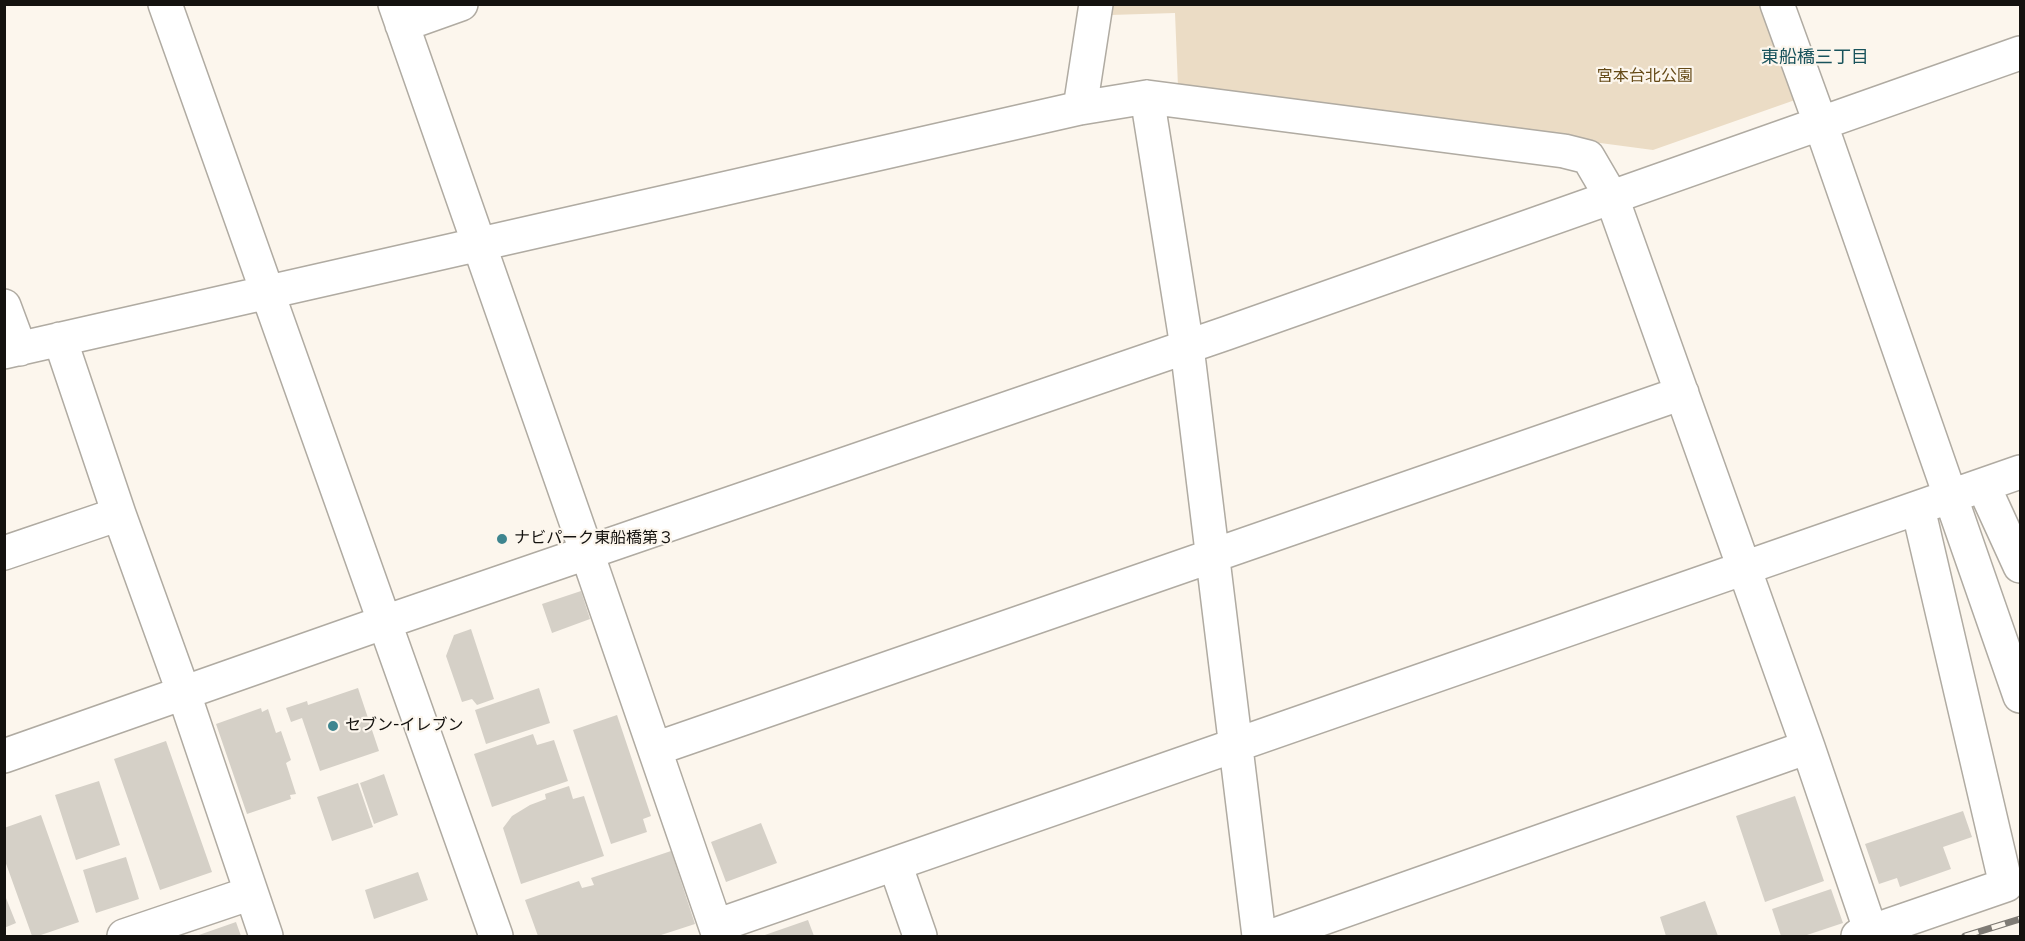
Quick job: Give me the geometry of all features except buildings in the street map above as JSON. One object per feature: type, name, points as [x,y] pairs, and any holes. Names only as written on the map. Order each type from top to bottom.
[{"type":"street","points":[[165,4],[496,936]]},
{"type":"street","points":[[461,4],[398,15],[717,931],[895,864],[2020,472]]},
{"type":"street","points":[[1080,108],[1096,4]]},
{"type":"street","points":[[1777,4],[1952,496],[2020,696]]},
{"type":"street","points":[[4,756],[1612,198],[2020,53]]},
{"type":"street","points":[[1147,97],[1187,346],[1234,746],[1259,936]]},
{"type":"street","points":[[4,306],[12,351],[1080,108],[1147,97],[1564,151],[1588,157],[1612,198],[1808,747],[1864,934],[2006,885],[1918,508]]},
{"type":"street","points":[[60,339],[266,936]]},
{"type":"street","points":[[655,749],[1682,393]]},
{"type":"street","points":[[1983,485],[2020,566]]},
{"type":"street","points":[[4,553],[119,514]]},
{"type":"street","points":[[1272,936],[1808,747]]},
{"type":"street","points":[[895,864],[920,936]]},
{"type":"street","points":[[124,936],[251,893]]},
{"type":"green space","name":"宮本台北公園","points":[[1112,4],[1762,5],[1795,100],[1653,150],[1178,87],[1175,13],[1110,15]]},
{"type":"railway","points":[[1965,936],[2020,919]]},
{"type":"place","name":"ナビパーク東船橋第３","points":[[502,539]]},
{"type":"place","name":"セブン-イレブン","points":[[333,726]]},
{"type":"district","name":"東船橋三丁目","points":[[1815,58]]}]
